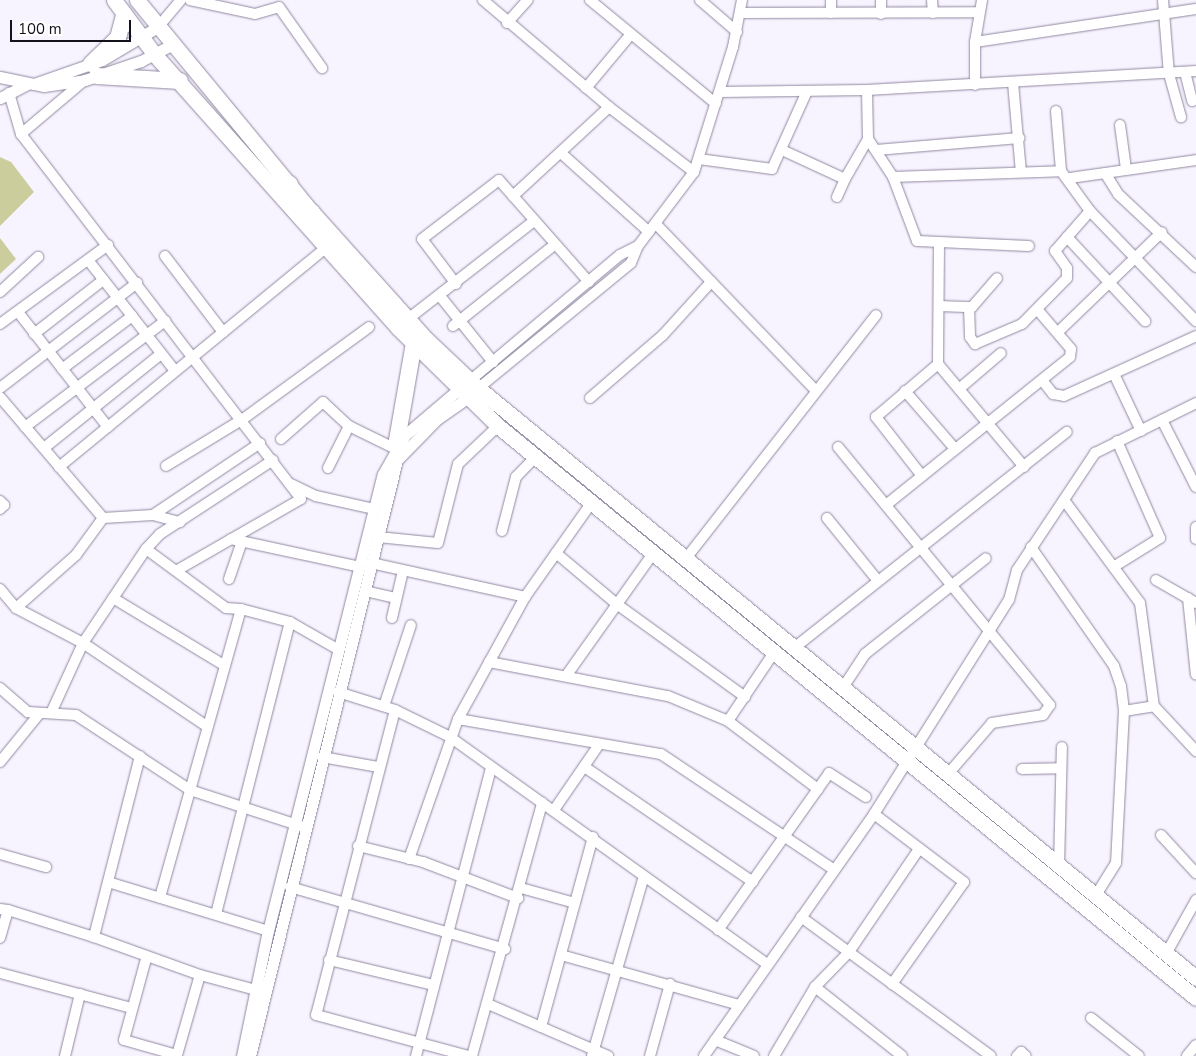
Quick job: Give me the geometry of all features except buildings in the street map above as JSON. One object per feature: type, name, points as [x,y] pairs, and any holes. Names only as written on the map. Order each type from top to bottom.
[{"type":"highway","points":[[91,73],[118,38],[124,15]]},
{"type":"highway","points":[[91,73],[180,81]]},
{"type":"highway","points":[[395,447],[414,343]]},
{"type":"main road","points":[[114,0],[155,55],[285,189]]},
{"type":"main road","points":[[137,0],[285,189],[308,216],[408,319],[469,389],[498,426],[590,505],[776,652],[912,753],[948,774],[1196,978]]},
{"type":"main road","points":[[308,216],[327,247],[414,343],[794,648],[912,753],[1196,998]]},
{"type":"street","points":[[21,134],[91,73],[159,26],[181,0]]},
{"type":"street","points":[[190,0],[255,14],[278,7],[322,68]]},
{"type":"street","points":[[483,0],[507,23],[609,107],[694,172]]},
{"type":"street","points":[[507,23],[528,0]]},
{"type":"street","points":[[590,0],[716,104]]},
{"type":"street","points":[[700,0],[737,32]]},
{"type":"street","points":[[250,1056],[290,887],[299,826],[339,650],[366,565],[378,537],[400,455],[469,389],[493,362],[589,282],[638,246],[653,228],[694,172],[737,32],[742,0]]},
{"type":"street","points":[[831,0],[831,12]]},
{"type":"street","points":[[881,0],[881,14]]},
{"type":"street","points":[[932,0],[933,13]]},
{"type":"street","points":[[975,85],[975,42],[982,0]]},
{"type":"street","points":[[1163,0],[1169,74],[1181,117]]},
{"type":"street","points":[[975,42],[1163,12],[1196,9]]},
{"type":"street","points":[[740,13],[831,12],[881,14],[979,12]]},
{"type":"street","points":[[586,88],[631,34]]},
{"type":"street","points":[[173,44],[155,55],[91,73],[31,84],[4,94],[21,134],[192,357],[243,419],[301,499],[176,571]]},
{"type":"street","points":[[720,92],[868,90],[1191,72],[1192,101]]},
{"type":"street","points":[[0,77],[31,84],[91,73]]},
{"type":"street","points":[[1013,83],[1021,172]]},
{"type":"street","points":[[837,197],[868,139],[868,90]]},
{"type":"street","points":[[699,159],[768,171],[782,150],[807,91]]},
{"type":"street","points":[[513,196],[609,107]]},
{"type":"street","points":[[1056,111],[1061,171]]},
{"type":"street","points":[[1120,125],[1126,169]]},
{"type":"street","points":[[876,150],[1019,138]]},
{"type":"street","points":[[868,139],[893,178],[912,236],[925,244],[1029,246]]},
{"type":"street","points":[[782,150],[845,179]]},
{"type":"street","points":[[561,153],[653,228],[711,282],[815,390]]},
{"type":"street","points":[[1070,178],[1196,160]]},
{"type":"street","points":[[893,178],[1061,171],[1070,178],[1090,211],[1196,322]]},
{"type":"street","points":[[1105,172],[1118,194],[1162,232],[1196,267]]},
{"type":"street","points":[[456,284],[422,238],[499,180],[554,245],[589,282]]},
{"type":"street","points":[[997,278],[969,307],[970,337],[975,344],[1016,328],[1067,278],[1067,268],[1055,254],[1090,211]]},
{"type":"street","points":[[408,319],[456,284],[534,221]]},
{"type":"street","points":[[1058,332],[1162,232]]},
{"type":"street","points":[[1067,237],[1145,321]]},
{"type":"street","points":[[939,244],[938,364],[1024,467]]},
{"type":"street","points":[[0,324],[108,245]]},
{"type":"street","points":[[457,324],[554,245]]},
{"type":"street","points":[[242,1056],[268,931],[299,826],[322,757],[365,590],[366,565],[374,509],[395,447],[631,263],[638,246]]},
{"type":"street","points":[[59,467],[327,247]]},
{"type":"street","points":[[165,256],[223,332]]},
{"type":"street","points":[[0,292],[38,257]]},
{"type":"street","points":[[88,260],[175,371]]},
{"type":"street","points":[[34,334],[103,280]]},
{"type":"street","points":[[590,398],[663,335],[711,282]]},
{"type":"street","points":[[0,388],[137,284]]},
{"type":"street","points":[[440,296],[457,324],[493,362]]},
{"type":"street","points":[[939,306],[969,307]]},
{"type":"street","points":[[886,505],[1072,354],[1058,332],[1037,309]]},
{"type":"street","points":[[18,312],[108,427]]},
{"type":"street","points":[[684,561],[815,390],[876,315]]},
{"type":"street","points":[[62,369],[132,316]]},
{"type":"street","points":[[25,427],[165,321]]},
{"type":"street","points":[[166,466],[243,419],[369,326]]},
{"type":"street","points":[[1042,380],[1059,397],[1196,336]]},
{"type":"street","points":[[959,389],[1001,353]]},
{"type":"street","points":[[44,448],[92,407],[161,354]]},
{"type":"street","points":[[922,476],[876,421],[878,414],[938,364]]},
{"type":"street","points":[[1114,374],[1141,431]]},
{"type":"street","points":[[905,391],[955,449]]},
{"type":"street","points":[[0,397],[103,518]]},
{"type":"street","points":[[281,438],[323,402],[349,426],[395,447]]},
{"type":"street","points":[[704,1056],[874,814],[991,630],[1031,547],[1095,453],[1196,403]]},
{"type":"street","points":[[1162,420],[1196,487]]},
{"type":"street","points":[[328,468],[349,426]]},
{"type":"street","points":[[378,537],[438,543],[458,464],[498,426]]},
{"type":"street","points":[[794,648],[1067,432]]},
{"type":"street","points":[[1115,566],[1160,538],[1117,441]]},
{"type":"street","points":[[153,515],[260,443]]},
{"type":"street","points":[[838,447],[991,630],[1051,708],[1043,715],[997,720],[948,774]]},
{"type":"street","points":[[502,531],[516,477],[535,457]]},
{"type":"street","points":[[0,762],[46,713],[83,644],[146,549],[180,522],[273,460]]},
{"type":"street","points":[[289,483],[316,496],[374,509]]},
{"type":"street","points":[[0,500],[4,505],[0,509]]},
{"type":"street","points":[[1064,500],[1140,602],[1154,706],[1196,751]]},
{"type":"street","points":[[409,859],[450,737],[458,719],[526,597],[590,505]]},
{"type":"street","points":[[103,518],[153,515],[180,522]]},
{"type":"street","points":[[16,608],[76,555],[103,518]]},
{"type":"street","points":[[827,518],[878,581]]},
{"type":"street","points":[[1196,527],[1196,539]]},
{"type":"street","points":[[230,539],[526,597]]},
{"type":"street","points":[[229,578],[242,542]]},
{"type":"street","points":[[1031,547],[1114,666],[1124,711],[1116,863],[1095,896]]},
{"type":"street","points":[[146,549],[226,608],[241,609],[290,622],[339,650]]},
{"type":"street","points":[[556,552],[618,605],[745,697]]},
{"type":"street","points":[[566,676],[652,555]]},
{"type":"street","points":[[842,689],[865,654],[986,558]]},
{"type":"street","points":[[392,618],[402,575]]},
{"type":"street","points":[[1156,580],[1192,601],[1196,675]]},
{"type":"street","points":[[0,589],[16,608],[83,644],[205,725]]},
{"type":"street","points":[[365,590],[396,598]]},
{"type":"street","points":[[113,598],[222,664]]},
{"type":"street","points":[[160,898],[222,664],[241,609]]},
{"type":"street","points":[[216,914],[290,622]]},
{"type":"street","points":[[384,706],[411,625]]},
{"type":"street","points":[[728,721],[776,652]]},
{"type":"street","points":[[489,662],[668,696],[728,721],[818,789]]},
{"type":"street","points":[[0,688],[15,704],[46,713],[76,715],[190,790],[299,826]]},
{"type":"street","points":[[338,692],[395,710],[450,737],[491,768],[593,837],[718,930],[768,964]]},
{"type":"street","points":[[1124,711],[1154,706]]},
{"type":"street","points":[[395,710],[343,902],[316,1015],[468,1056]]},
{"type":"street","points":[[458,719],[598,746],[661,754],[834,870]]},
{"type":"street","points":[[554,810],[586,768],[598,746]]},
{"type":"street","points":[[1058,866],[1062,747]]},
{"type":"street","points":[[94,938],[140,756]]},
{"type":"street","points":[[322,757],[379,767]]},
{"type":"street","points":[[416,1056],[491,768]]},
{"type":"street","points":[[586,768],[753,882]]},
{"type":"street","points":[[1022,770],[1061,768]]},
{"type":"street","points":[[718,930],[818,789],[832,773],[866,797]]},
{"type":"street","points":[[472,1056],[505,949],[542,803]]},
{"type":"street","points":[[874,814],[964,882],[892,984]]},
{"type":"street","points":[[1161,834],[1196,873]]},
{"type":"street","points":[[541,1027],[593,837]]},
{"type":"street","points":[[358,846],[409,859],[518,898]]},
{"type":"street","points":[[774,1056],[816,987],[849,952],[919,849]]},
{"type":"street","points":[[0,854],[46,867]]},
{"type":"street","points":[[593,1053],[644,876]]},
{"type":"street","points":[[108,882],[268,931]]},
{"type":"street","points":[[290,887],[505,949]]},
{"type":"street","points":[[521,888],[575,902]]},
{"type":"street","points":[[1166,954],[1196,900]]},
{"type":"street","points":[[0,938],[4,910],[94,938],[146,959],[256,990]]},
{"type":"street","points":[[801,917],[991,1056]]},
{"type":"street","points":[[561,955],[740,1005]]},
{"type":"street","points":[[146,959],[124,1040],[177,1055],[200,975]]},
{"type":"street","points":[[329,960],[434,985]]},
{"type":"street","points":[[0,973],[132,1008]]},
{"type":"street","points":[[650,1056],[670,984]]},
{"type":"street","points":[[816,987],[902,1056]]},
{"type":"street","points":[[65,1056],[80,994]]},
{"type":"street","points":[[488,1004],[541,1027],[593,1053],[608,1056]]},
{"type":"street","points":[[1091,1018],[1139,1056]]},
{"type":"street","points":[[715,1040],[754,1056]]},
{"type":"street","points":[[1187,1056],[1196,1045]]},
{"type":"street","points":[[1017,1056],[1021,1052],[1026,1056]]},
{"type":"green space","points":[[0,157],[11,162],[34,192],[0,226]]},
{"type":"green space","points":[[0,238],[16,259],[0,274]]}]
